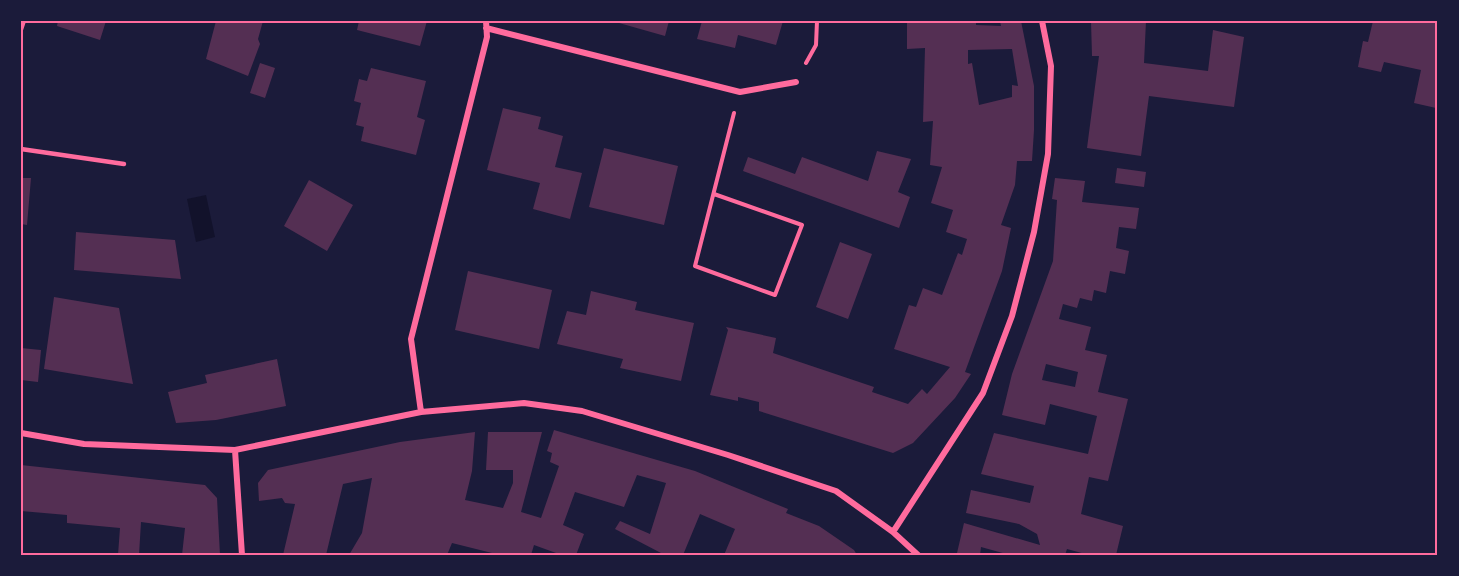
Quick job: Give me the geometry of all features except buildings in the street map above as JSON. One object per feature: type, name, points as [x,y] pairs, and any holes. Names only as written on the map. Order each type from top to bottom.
[{"type":"street","points":[[893,532],[983,393],[1012,316],[1034,232],[1048,154],[1051,66],[1042,21]]},
{"type":"street","points":[[421,412],[411,339],[487,37],[486,25],[740,92],[796,82]]},
{"type":"street","points":[[21,433],[84,444],[234,450],[421,412],[524,403],[582,411],[728,454],[836,490],[893,532],[918,555]]},
{"type":"street","points":[[234,450],[242,555]]},
{"type":"lane","points":[[21,149],[124,164]]},
{"type":"path","points":[[21,30],[24,21]]},
{"type":"path","points":[[796,82],[816,45],[817,21]]},
{"type":"path","points":[[714,194],[802,225],[775,295],[695,266],[740,92]]},
{"type":"shaded area","points":[[206,195],[215,237],[196,242],[187,199]]}]
